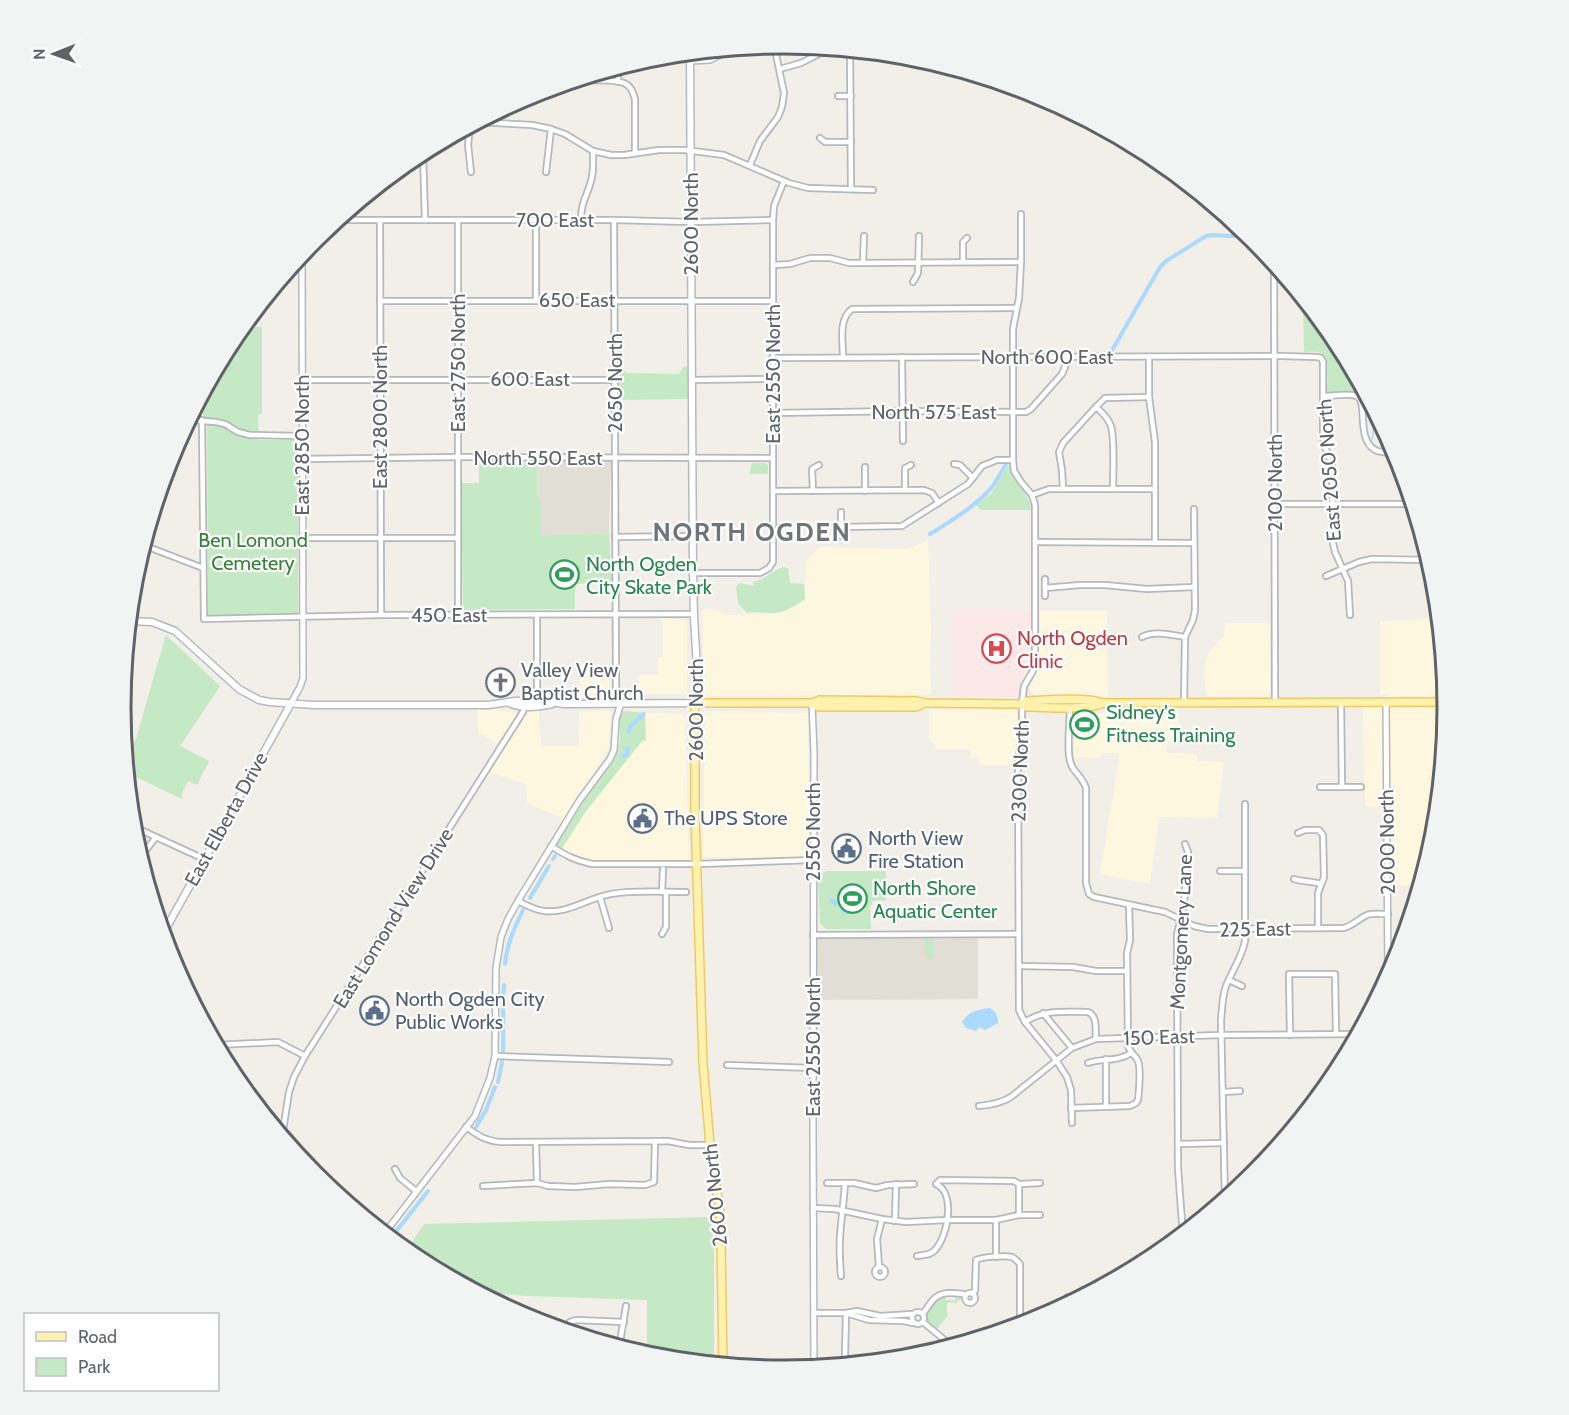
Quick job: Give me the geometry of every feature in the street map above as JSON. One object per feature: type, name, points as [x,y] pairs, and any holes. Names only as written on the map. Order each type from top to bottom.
[{"type":"main road","name":"2600 North","points":[[690,62],[693,573],[698,674],[695,703],[695,815],[703,1063],[722,1242],[723,1358]]},
{"type":"main road","points":[[137,621],[152,622],[179,634],[239,689],[270,702],[290,705],[488,705],[537,701],[556,704]]},
{"type":"main road","points":[[509,703],[516,706],[543,706],[881,700],[1022,704],[1028,707],[1096,707],[1103,703]]},
{"type":"main road","points":[[1022,704],[1037,700],[1096,700],[1103,703],[1438,702]]},
{"type":"main road","points":[[812,703],[819,707],[916,707],[925,703]]},
{"type":"main road","name":"East Elberta Drive","points":[[168,924],[290,705]]},
{"type":"street","points":[[750,165],[760,141],[778,117],[782,107],[784,93],[776,54]]},
{"type":"street","points":[[780,69],[801,63],[817,55]]},
{"type":"street","points":[[694,61],[714,58]]},
{"type":"street","points":[[849,58],[851,189]]},
{"type":"street","points":[[618,75],[618,82]]},
{"type":"street","points":[[598,82],[623,82],[633,92],[635,153]]},
{"type":"street","points":[[838,96],[851,96]]},
{"type":"street","points":[[492,123],[551,129],[565,134],[593,151],[611,154],[659,150],[724,154],[784,181],[808,188],[873,190]]},
{"type":"street","points":[[546,172],[551,129]]},
{"type":"street","points":[[469,136],[471,172]]},
{"type":"street","points":[[820,138],[825,142],[851,142]]},
{"type":"street","points":[[581,220],[581,209],[591,181],[593,151]]},
{"type":"street","points":[[423,163],[425,220]]},
{"type":"street","name":"East 2550 North","points":[[693,573],[760,573],[769,568],[773,562],[773,220],[774,206],[784,181]]},
{"type":"street","points":[[1021,214],[1019,298],[1013,329],[1014,471],[1032,495],[1049,489],[1155,489]]},
{"type":"street","name":"700 East","points":[[350,220],[691,222],[773,220]]},
{"type":"street","name":"East 2800 North","points":[[380,220],[381,615]]},
{"type":"street","name":"East 2750 North","points":[[458,220],[458,615]]},
{"type":"street","points":[[536,220],[536,300]]},
{"type":"street","name":"2650 North","points":[[612,704],[615,689],[616,614],[614,220]]},
{"type":"street","points":[[863,262],[864,236]]},
{"type":"street","points":[[913,282],[918,273],[919,236]]},
{"type":"street","points":[[963,262],[963,242],[967,237]]},
{"type":"street","points":[[774,265],[790,264],[810,258],[830,258],[849,263],[1021,262]]},
{"type":"street","name":"East 2850 North","points":[[290,705],[302,681],[302,267]]},
{"type":"street","name":"2100 North","points":[[1274,275],[1275,703]]},
{"type":"street","name":"650 East","points":[[380,301],[773,301]]},
{"type":"street","points":[[843,357],[843,320],[846,313],[852,309],[1016,308]]},
{"type":"street","points":[[902,357],[903,441]]},
{"type":"street","points":[[1149,357],[1149,397],[1155,442],[1155,542]]},
{"type":"street","name":"North 600 East","points":[[773,358],[1321,358]]},
{"type":"street","name":"North 575 East","points":[[773,413],[1026,412],[1062,374],[1066,358]]},
{"type":"street","name":"East 2050 North","points":[[1321,358],[1323,362],[1323,436],[1332,465],[1333,543],[1348,581],[1350,615]]},
{"type":"street","points":[[692,380],[772,379]]},
{"type":"street","name":"600 East","points":[[302,380],[615,380]]},
{"type":"street","points":[[1323,396],[1355,395],[1359,398]]},
{"type":"street","points":[[1063,489],[1059,453],[1063,443],[1096,406],[1105,398],[1149,397]]},
{"type":"street","points":[[1361,400],[1363,428],[1368,444],[1375,450],[1386,453]]},
{"type":"street","points":[[1096,406],[1111,425],[1113,489]]},
{"type":"street","points":[[197,420],[225,424],[238,432],[250,435],[302,436]]},
{"type":"street","points":[[151,548],[203,568],[202,420]]},
{"type":"street","name":"North 550 East","points":[[302,459],[774,458]]},
{"type":"street","points":[[841,527],[900,526],[968,484],[982,466],[997,460],[1013,460]]},
{"type":"street","points":[[954,464],[960,465],[973,478]]},
{"type":"street","points":[[813,491],[813,469],[819,465]]},
{"type":"street","points":[[905,490],[905,468],[911,465]]},
{"type":"street","points":[[865,467],[865,491]]},
{"type":"street","points":[[773,491],[924,490],[932,493],[939,503]]},
{"type":"street","name":"2300 North","points":[[1024,1022],[1019,1010],[1017,774],[1022,734],[1024,686],[1035,664],[1035,506],[1032,495]]},
{"type":"street","points":[[1275,504],[1405,504]]},
{"type":"street","points":[[1184,703],[1185,637],[1195,610],[1194,509]]},
{"type":"street","points":[[841,512],[841,536]]},
{"type":"street","points":[[615,537],[693,536]]},
{"type":"street","points":[[302,538],[458,538]]},
{"type":"street","points":[[1035,542],[1193,543]]},
{"type":"street","points":[[1326,576],[1372,559],[1421,560]]},
{"type":"street","name":"450 East","points":[[203,568],[204,618],[694,614]]},
{"type":"street","points":[[1045,579],[1045,596]]},
{"type":"street","points":[[1045,588],[1080,585],[1147,589],[1194,587]]},
{"type":"street","points":[[537,615],[537,701]]},
{"type":"street","points":[[1142,637],[1147,634],[1170,634],[1185,637]]},
{"type":"street","name":"2650 North","points":[[615,689],[621,703]]},
{"type":"street","name":"2000 North","points":[[1386,702],[1388,958]]},
{"type":"street","points":[[389,1227],[475,1116],[486,1090],[495,1056],[497,957],[501,938],[508,919],[551,846],[579,801],[610,759],[615,744],[616,719],[621,703]]},
{"type":"street","name":"2550 North","points":[[812,703],[813,962]]},
{"type":"street","points":[[1341,703],[1342,787]]},
{"type":"street","points":[[612,704],[616,719]]},
{"type":"street","name":"East Lomond View Drive","points":[[283,1126],[288,1092],[305,1056],[523,712],[524,706]]},
{"type":"street","name":"225 East","points":[[1070,707],[1069,757],[1073,769],[1083,780],[1086,788],[1086,883],[1089,894],[1099,899],[1165,912],[1204,929],[1344,928],[1353,925],[1364,916],[1388,914]]},
{"type":"street","points":[[1320,788],[1361,787]]},
{"type":"street","points":[[1225,1190],[1221,1035],[1223,996],[1243,951],[1245,804]]},
{"type":"street","points":[[1298,833],[1319,830],[1323,835],[1324,877],[1318,893],[1318,928]]},
{"type":"street","points":[[143,831],[204,859]]},
{"type":"street","points":[[147,849],[156,837]]},
{"type":"street","name":"Montgomery Lane","points":[[1182,1226],[1178,1178],[1176,1037],[1177,935],[1184,909],[1188,852],[1185,844]]},
{"type":"street","points":[[551,846],[570,858],[592,864],[698,864],[813,860]]},
{"type":"street","points":[[662,934],[666,927],[663,869]]},
{"type":"street","points":[[1220,871],[1245,871]]},
{"type":"street","points":[[1294,879],[1321,884]]},
{"type":"street","points":[[518,901],[542,911],[555,911],[609,894],[686,892]]},
{"type":"street","points":[[600,897],[609,928]]},
{"type":"street","points":[[1071,1108],[1130,1106],[1136,1103],[1139,1096],[1139,1065],[1128,1049],[1129,905]]},
{"type":"street","points":[[813,935],[1018,934]]},
{"type":"street","name":"East 2550 North","points":[[813,962],[813,1208]]},
{"type":"street","points":[[1019,966],[1127,971]]},
{"type":"street","points":[[1290,1035],[1289,974],[1335,974],[1336,1034]]},
{"type":"street","points":[[1229,980],[1242,986]]},
{"type":"street","points":[[1072,1123],[1071,1090],[1068,1077],[1024,1022],[1043,1013],[1088,1012],[1095,1018],[1096,1039]]},
{"type":"street","points":[[1043,1013],[1072,1048]]},
{"type":"street","name":"150 East","points":[[979,1106],[1002,1102],[1011,1097],[1072,1048],[1096,1039],[1350,1034]]},
{"type":"street","points":[[225,1045],[278,1042],[305,1056]]},
{"type":"street","points":[[1088,1063],[1122,1058],[1131,1053]]},
{"type":"street","points":[[495,1056],[669,1062]]},
{"type":"street","points":[[1106,1059],[1106,1106]]},
{"type":"street","points":[[727,1065],[813,1068]]},
{"type":"street","points":[[1223,1092],[1240,1091]]},
{"type":"street","points":[[466,1127],[488,1141],[669,1141],[689,1145],[710,1145]]},
{"type":"street","points":[[483,1186],[537,1183],[548,1186],[575,1187],[609,1184],[645,1185],[654,1182],[655,1141]]},
{"type":"street","points":[[536,1142],[537,1183]]},
{"type":"street","points":[[1178,1144],[1224,1143]]},
{"type":"street","points":[[395,1169],[400,1178],[416,1191]]},
{"type":"street","points":[[917,1256],[934,1251],[947,1227],[946,1197],[941,1186],[936,1184],[940,1180],[1040,1183]]},
{"type":"street","points":[[827,1183],[845,1183],[876,1188],[896,1184],[914,1184]]},
{"type":"street","points":[[842,1276],[839,1251],[845,1183]]},
{"type":"street","points":[[895,1221],[896,1184]]},
{"type":"street","points":[[1019,1184],[1019,1215]]},
{"type":"street","points":[[814,1360],[813,1208],[843,1210],[895,1221],[996,1220],[1019,1215],[1040,1215]]},
{"type":"street","points":[[879,1267],[877,1239],[882,1219]]},
{"type":"street","points":[[996,1220],[996,1257]]},
{"type":"street","points":[[923,1314],[942,1293],[966,1295],[975,1291],[976,1260],[1012,1257],[1020,1264],[1020,1317]]},
{"type":"street","points":[[966,1295],[966,1301],[972,1303],[975,1299],[972,1293]]},
{"type":"street","points":[[621,1340],[626,1306]]},
{"type":"street","points":[[814,1313],[857,1311],[880,1316],[919,1312],[923,1314]]},
{"type":"street","points":[[846,1313],[868,1320],[904,1321],[920,1325],[925,1318],[923,1314]]},
{"type":"street","points":[[846,1313],[846,1358]]},
{"type":"street","points":[[913,1314],[914,1323]]},
{"type":"street","points":[[568,1324],[576,1320],[624,1322]]},
{"type":"street","points":[[923,1322],[946,1341]]},
{"type":"shaded area","points":[[537,461],[611,461],[609,534],[541,535],[541,501],[537,499]]},
{"type":"shaded area","points":[[928,540],[931,695],[711,696],[706,693],[702,609],[715,610],[729,615],[781,613],[805,599],[806,561],[819,547],[909,549]]},
{"type":"shaded area","points":[[1428,598],[1437,665],[1438,708],[1437,750],[1432,793],[1413,885],[1391,885],[1390,807],[1365,807],[1363,704],[1388,703],[1388,694],[1380,694],[1380,621],[1428,619]]},
{"type":"shaded area","points":[[952,610],[1032,612],[1033,660],[1021,684],[1019,697],[953,696]]},
{"type":"shaded area","points":[[1040,611],[1107,611],[1108,697],[1036,696],[1031,692],[1031,685],[1039,666]]},
{"type":"shaded area","points":[[663,618],[687,622],[687,694],[639,694],[639,675],[658,675],[657,658],[663,657]]},
{"type":"shaded area","points":[[1225,623],[1270,623],[1270,692],[1267,696],[1207,696],[1204,677],[1205,662],[1209,652],[1224,636]]},
{"type":"shaded area","points":[[580,675],[610,676],[609,697],[579,695]]},
{"type":"shaded area","points":[[1017,709],[1018,734],[1014,765],[979,765],[979,758],[971,758],[970,749],[937,749],[934,743],[929,741],[929,710]]},
{"type":"shaded area","points":[[478,710],[514,712],[515,716],[500,745],[478,732]]},
{"type":"shaded area","points":[[528,711],[539,711],[541,746],[579,746],[579,711],[609,711],[611,713],[609,748],[565,819],[527,803],[526,784],[487,772]]},
{"type":"shaded area","points":[[705,711],[808,713],[809,857],[703,857]]},
{"type":"shaded area","points":[[645,713],[683,714],[685,718],[689,860],[594,861],[581,859],[561,850],[586,811],[643,739],[645,740]]},
{"type":"shaded area","points":[[1074,713],[1179,713],[1178,730],[1165,749],[1167,753],[1197,754],[1197,761],[1224,762],[1217,818],[1159,817],[1150,884],[1100,874],[1120,753],[1101,753],[1101,758],[1074,757]]},
{"type":"shaded area","points":[[817,937],[978,937],[978,999],[817,1000]]},
{"type":"green space","points":[[1303,310],[1328,344],[1357,394],[1327,394],[1325,358],[1319,352],[1304,352]]},
{"type":"green space","name":"Ben Lomond Cemetery","points":[[254,327],[262,327],[262,414],[258,415],[259,440],[298,440],[298,614],[208,615],[207,425],[203,409],[241,344]]},
{"type":"green space","points":[[618,364],[626,373],[679,374],[683,367],[688,366],[688,399],[618,400]]},
{"type":"green space","points":[[537,461],[537,499],[541,500],[541,535],[609,534],[612,583],[575,584],[575,609],[463,610],[461,483],[479,483],[479,462]]},
{"type":"green space","points":[[752,463],[768,465],[768,474],[749,474]]},
{"type":"green space","points":[[1009,464],[1028,498],[1031,510],[981,510],[976,505],[991,494]]},
{"type":"green space","points":[[785,567],[788,569],[790,583],[804,584],[805,599],[781,612],[747,613],[738,603],[736,586],[740,583],[754,586],[753,582]]},
{"type":"green space","points":[[166,635],[220,686],[180,746],[209,761],[197,785],[188,781],[181,795],[182,799],[135,776],[132,741],[135,742]]},
{"type":"green space","points":[[626,711],[645,713],[646,741],[643,740],[586,811],[561,850],[555,846],[613,761],[620,740],[619,715]]},
{"type":"green space","name":"North Shore Aquatic Center","points":[[826,871],[886,871],[886,900],[872,901],[870,905],[871,929],[826,929],[820,923],[818,878]]},
{"type":"green space","points":[[934,939],[933,959],[925,954],[925,940]]},
{"type":"green space","points":[[712,1217],[714,1357],[647,1346],[647,1300],[494,1293],[411,1244],[424,1224]]},
{"type":"green space","points":[[945,1295],[946,1300],[955,1300],[956,1296],[962,1298],[955,1304],[947,1303],[948,1315],[936,1330],[927,1321],[926,1314],[938,1297]]},
{"type":"water","points":[[845,887],[845,891],[855,891],[851,909],[847,915],[840,911],[842,905],[839,903],[835,906],[829,901],[831,898],[838,901],[841,888]]},
{"type":"water","points":[[990,1008],[996,1014],[998,1023],[985,1030],[979,1027],[976,1031],[966,1028],[962,1022],[974,1012]]},
{"type":"waterway","points":[[1111,352],[1160,267],[1166,261],[1206,236],[1237,236]]},
{"type":"waterway","points":[[1372,440],[1374,425]]},
{"type":"waterway","points":[[930,534],[963,513],[986,494],[1006,464]]},
{"type":"waterway","points":[[629,732],[630,727],[644,714]]},
{"type":"waterway","points":[[623,756],[627,755],[628,748]]},
{"type":"waterway","points":[[530,898],[549,866]]},
{"type":"waterway","points":[[505,964],[511,936],[523,910]]},
{"type":"waterway","points":[[503,1051],[504,985]]},
{"type":"waterway","points":[[498,1082],[502,1062]]},
{"type":"waterway","points":[[476,1127],[495,1087]]},
{"type":"waterway","points":[[395,1232],[428,1191]]},
{"type":"place","name":"North Ogden City Skate Park","points":[[565,575]]},
{"type":"place","name":"North Ogden Clinic","points":[[996,649]]},
{"type":"place","name":"Valley View Baptist Church","points":[[500,682]]},
{"type":"place","name":"Sidney's Fitness Training","points":[[1085,724]]},
{"type":"place","name":"The UPS Store","points":[[643,818]]},
{"type":"place","name":"North View Fire Station","points":[[847,849]]},
{"type":"place","name":"North Shore Aquatic Center","points":[[852,899]]},
{"type":"place","name":"North Ogden City Public Works","points":[[374,1010]]},
{"type":"district","name":"NORTH OGDEN","points":[[752,532]]}]
